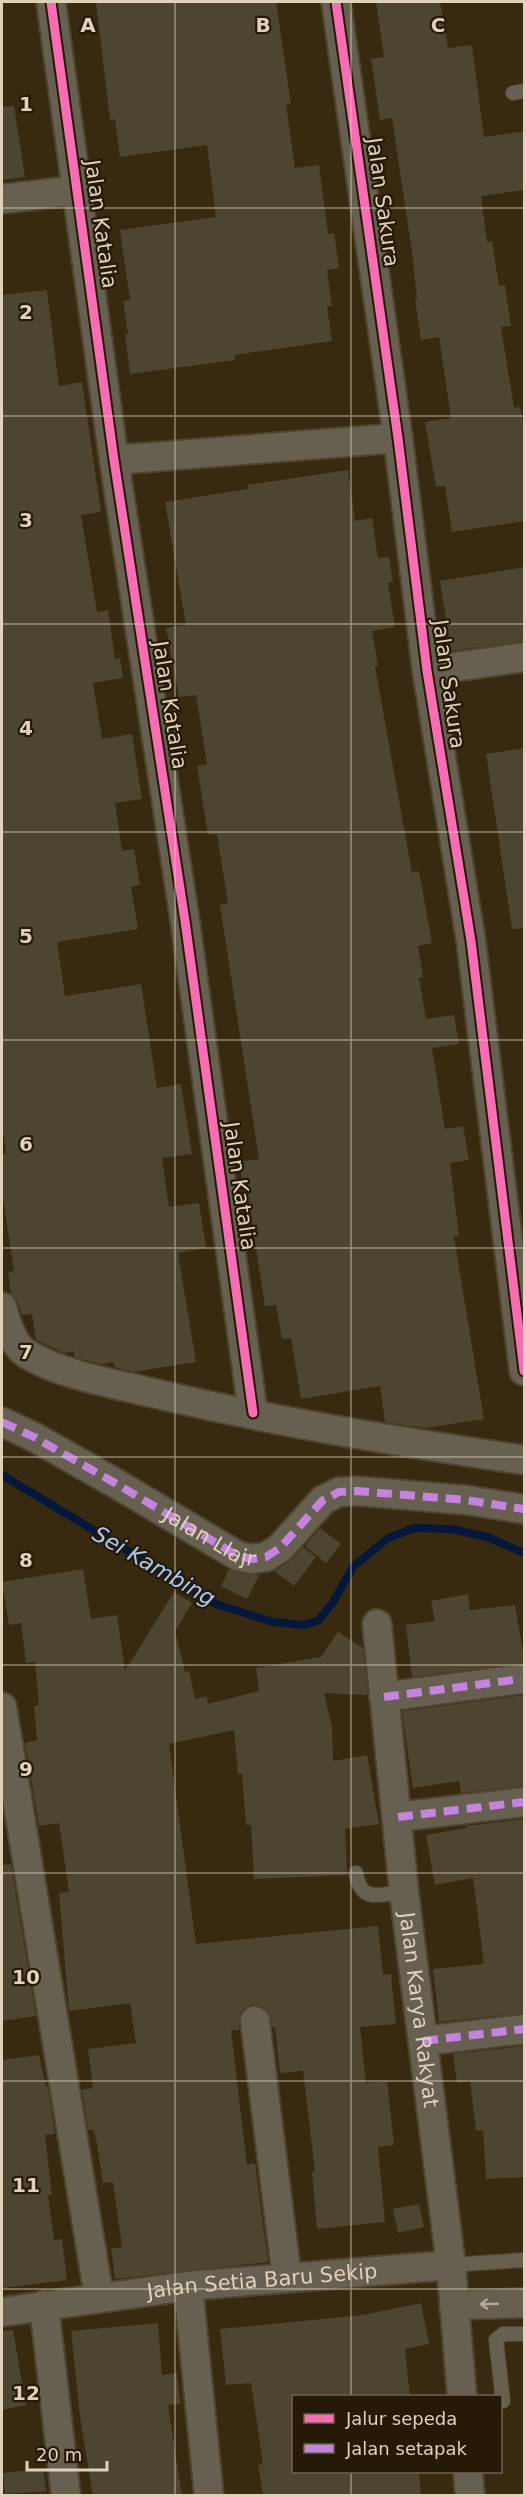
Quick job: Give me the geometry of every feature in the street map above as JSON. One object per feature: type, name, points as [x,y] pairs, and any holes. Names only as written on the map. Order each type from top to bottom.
[{"type":"street","name":"Jalan Katalia","points":[[51,2],[114,460],[185,921],[253,1413]]},
{"type":"street","name":"Jalan Sakura","points":[[336,2],[398,438],[427,671],[471,941],[525,1371]]},
{"type":"street","points":[[2,199],[78,190]]},
{"type":"street","points":[[114,460],[398,438]]},
{"type":"street","points":[[427,671],[525,657]]},
{"type":"street","points":[[2,1308],[8,1329],[25,1353],[61,1370],[189,1401],[371,1438],[525,1460]]},
{"type":"street","name":"Jalan Llajr","points":[[2,1422],[34,1437],[115,1483],[225,1550],[245,1558],[266,1557],[280,1548],[323,1500],[339,1492],[357,1491],[466,1500],[525,1509]]},
{"type":"street","name":"Jalan Karya Rakyat","points":[[377,1624],[404,1892],[451,2265],[462,2395]]},
{"type":"street","points":[[384,1697],[521,1679]]},
{"type":"street","points":[[2,1707],[99,2297]]},
{"type":"street","points":[[398,1817],[525,1802]]},
{"type":"street","points":[[255,2021],[287,2278]]},
{"type":"street","points":[[423,2041],[525,2029]]},
{"type":"street","name":"Jalan Setia Baru Sekip","points":[[2,2312],[188,2286],[451,2265]]},
{"type":"street","points":[[188,2286],[209,2496]]},
{"type":"street","points":[[454,2305],[525,2303]]},
{"type":"street","points":[[44,2305],[66,2496]]},
{"type":"street","points":[[468,2473],[470,2496]]},
{"type":"lane","points":[[356,1872],[359,1889],[364,1894],[404,1892]]},
{"type":"lane","name":"Jalan Setia Baru Sekip","points":[[451,2265],[525,2260]]},
{"type":"lane","points":[[503,2401],[496,2340],[503,2334],[525,2334]]},
{"type":"building","points":[[96,2],[276,2],[291,104],[286,105],[295,168],[319,165],[328,234],[334,233],[339,268],[327,270],[332,306],[327,306],[332,341],[234,355],[235,360],[130,374],[125,335],[128,334],[123,301],[130,300],[120,230],[216,217],[207,145],[120,157],[115,119],[110,120]]},
{"type":"building","points":[[376,2],[440,2],[448,48],[472,45],[484,137],[525,131],[525,190],[481,196],[487,242],[492,241],[499,286],[505,285],[511,326],[501,327],[514,408],[520,407],[525,432],[525,521],[452,532],[445,486],[436,487],[425,422],[451,418],[439,337],[421,340],[412,252],[392,118],[380,120],[371,59],[384,57]]},
{"type":"building","points":[[14,106],[25,177],[2,180],[2,107]]},
{"type":"building","points":[[47,290],[59,386],[82,382],[101,512],[81,515],[97,612],[108,610],[115,659],[120,658],[123,678],[93,683],[102,739],[132,734],[142,799],[115,803],[122,851],[134,849],[140,885],[131,887],[138,929],[57,942],[65,996],[141,984],[157,1088],[181,1084],[192,1154],[162,1158],[169,1207],[199,1203],[206,1248],[178,1253],[196,1362],[133,1372],[114,1367],[114,1362],[101,1364],[77,1358],[74,1357],[74,1351],[64,1353],[36,1340],[32,1314],[22,1315],[18,1302],[11,1294],[8,1272],[14,1271],[2,1192],[2,1154],[6,1153],[2,1124],[2,295]]},
{"type":"building","points":[[348,470],[355,521],[372,518],[378,558],[389,557],[393,582],[388,583],[395,627],[372,631],[378,666],[375,666],[412,873],[419,871],[432,943],[418,946],[423,977],[419,978],[426,1019],[454,1015],[459,1044],[432,1048],[445,1129],[463,1126],[469,1160],[450,1163],[459,1236],[454,1237],[484,1419],[425,1428],[385,1422],[380,1386],[301,1399],[291,1338],[282,1339],[276,1305],[265,1306],[248,1196],[245,1197],[239,1162],[259,1159],[220,905],[228,903],[217,834],[208,835],[197,766],[207,764],[196,695],[179,697],[166,628],[186,625],[165,502],[248,489],[247,485]]},
{"type":"building","points":[[525,567],[525,641],[451,651],[440,581]]},
{"type":"building","points":[[525,748],[525,928],[512,929],[486,754]]},
{"type":"building","points":[[320,1528],[341,1544],[326,1563],[305,1546]]},
{"type":"building","points":[[303,1547],[316,1557],[294,1586],[274,1571],[289,1562]]},
{"type":"building","points":[[83,1569],[91,1619],[117,1615],[125,1671],[174,1592],[192,1603],[175,1631],[185,1672],[189,1671],[195,1699],[207,1696],[208,1704],[259,1691],[256,1668],[321,1657],[338,1632],[363,1648],[368,1695],[324,1693],[332,1727],[333,1761],[367,1755],[379,1824],[345,1829],[347,1875],[254,1879],[251,1825],[246,1825],[242,1774],[238,1774],[234,1730],[169,1744],[196,1944],[378,1926],[383,1975],[391,1974],[396,2024],[360,2027],[366,2083],[387,2081],[394,2145],[378,2147],[385,2222],[317,2229],[312,2172],[315,2171],[303,2071],[280,2073],[275,2027],[272,2027],[268,2011],[261,2006],[252,2005],[240,2014],[239,2030],[231,2030],[247,2165],[255,2163],[268,2262],[115,2279],[111,2249],[122,2247],[113,2182],[103,2183],[96,2138],[93,2130],[88,2130],[82,2090],[93,2088],[88,2049],[136,2043],[130,2003],[69,2011],[59,1893],[69,1892],[59,1823],[39,1826],[25,1743],[37,1740],[34,1706],[39,1705],[35,1662],[26,1663],[21,1623],[9,1625],[2,1582]]},
{"type":"building","points":[[229,1570],[259,1575],[247,1599],[221,1586]]},
{"type":"building","points":[[468,1594],[470,1610],[515,1605],[525,1663],[412,1677],[406,1625],[435,1621],[431,1601]]},
{"type":"building","points":[[525,1695],[525,1786],[461,1793],[459,1781],[413,1788],[402,1711]]},
{"type":"building","points":[[525,1819],[525,2013],[439,2022],[433,1969],[484,1964],[473,1878],[435,1885],[426,1835],[466,1828],[466,1826]]},
{"type":"building","points":[[11,1864],[36,2016],[2,2021],[2,1865]]},
{"type":"building","points":[[524,2046],[525,2177],[486,2179],[483,2130],[476,2131],[470,2081],[457,2083],[453,2054]]},
{"type":"building","points":[[39,2055],[46,2087],[48,2086],[55,2134],[45,2135],[52,2195],[48,2195],[54,2240],[62,2239],[67,2280],[2,2288],[2,2060]]},
{"type":"building","points":[[419,2204],[424,2227],[398,2233],[393,2209]]},
{"type":"building","points":[[421,2303],[429,2344],[405,2349],[410,2395],[292,2395],[292,2473],[419,2473],[421,2496],[263,2496],[258,2465],[263,2464],[251,2383],[226,2385],[220,2329],[363,2315]]},
{"type":"building","points":[[158,2323],[162,2375],[177,2373],[180,2404],[168,2405],[182,2496],[93,2496],[80,2417],[71,2331]]},
{"type":"building","points":[[13,2330],[26,2405],[2,2410],[2,2331]]},
{"type":"building","points":[[43,2469],[46,2491],[5,2494],[3,2473]]},
{"type":"waterway","name":"Sei Kambing","points":[[2,1475],[216,1604],[273,1622],[304,1625],[319,1620],[333,1602],[353,1567],[388,1538],[414,1528],[451,1529],[487,1537],[524,1553]]},
{"type":"marked path","points":[[2,1422],[34,1437],[238,1556],[252,1559],[266,1557],[280,1548],[323,1500],[339,1492],[357,1491],[466,1500],[524,1509]]},
{"type":"marked path","points":[[384,1697],[521,1679]]},
{"type":"marked path","points":[[398,1817],[524,1802]]},
{"type":"marked path","points":[[423,2041],[524,2029]]},
{"type":"cycle path","points":[[51,2],[114,460],[185,921],[253,1413]]},
{"type":"cycle path","points":[[336,2],[398,438],[427,671],[471,941],[524,1371]]}]
